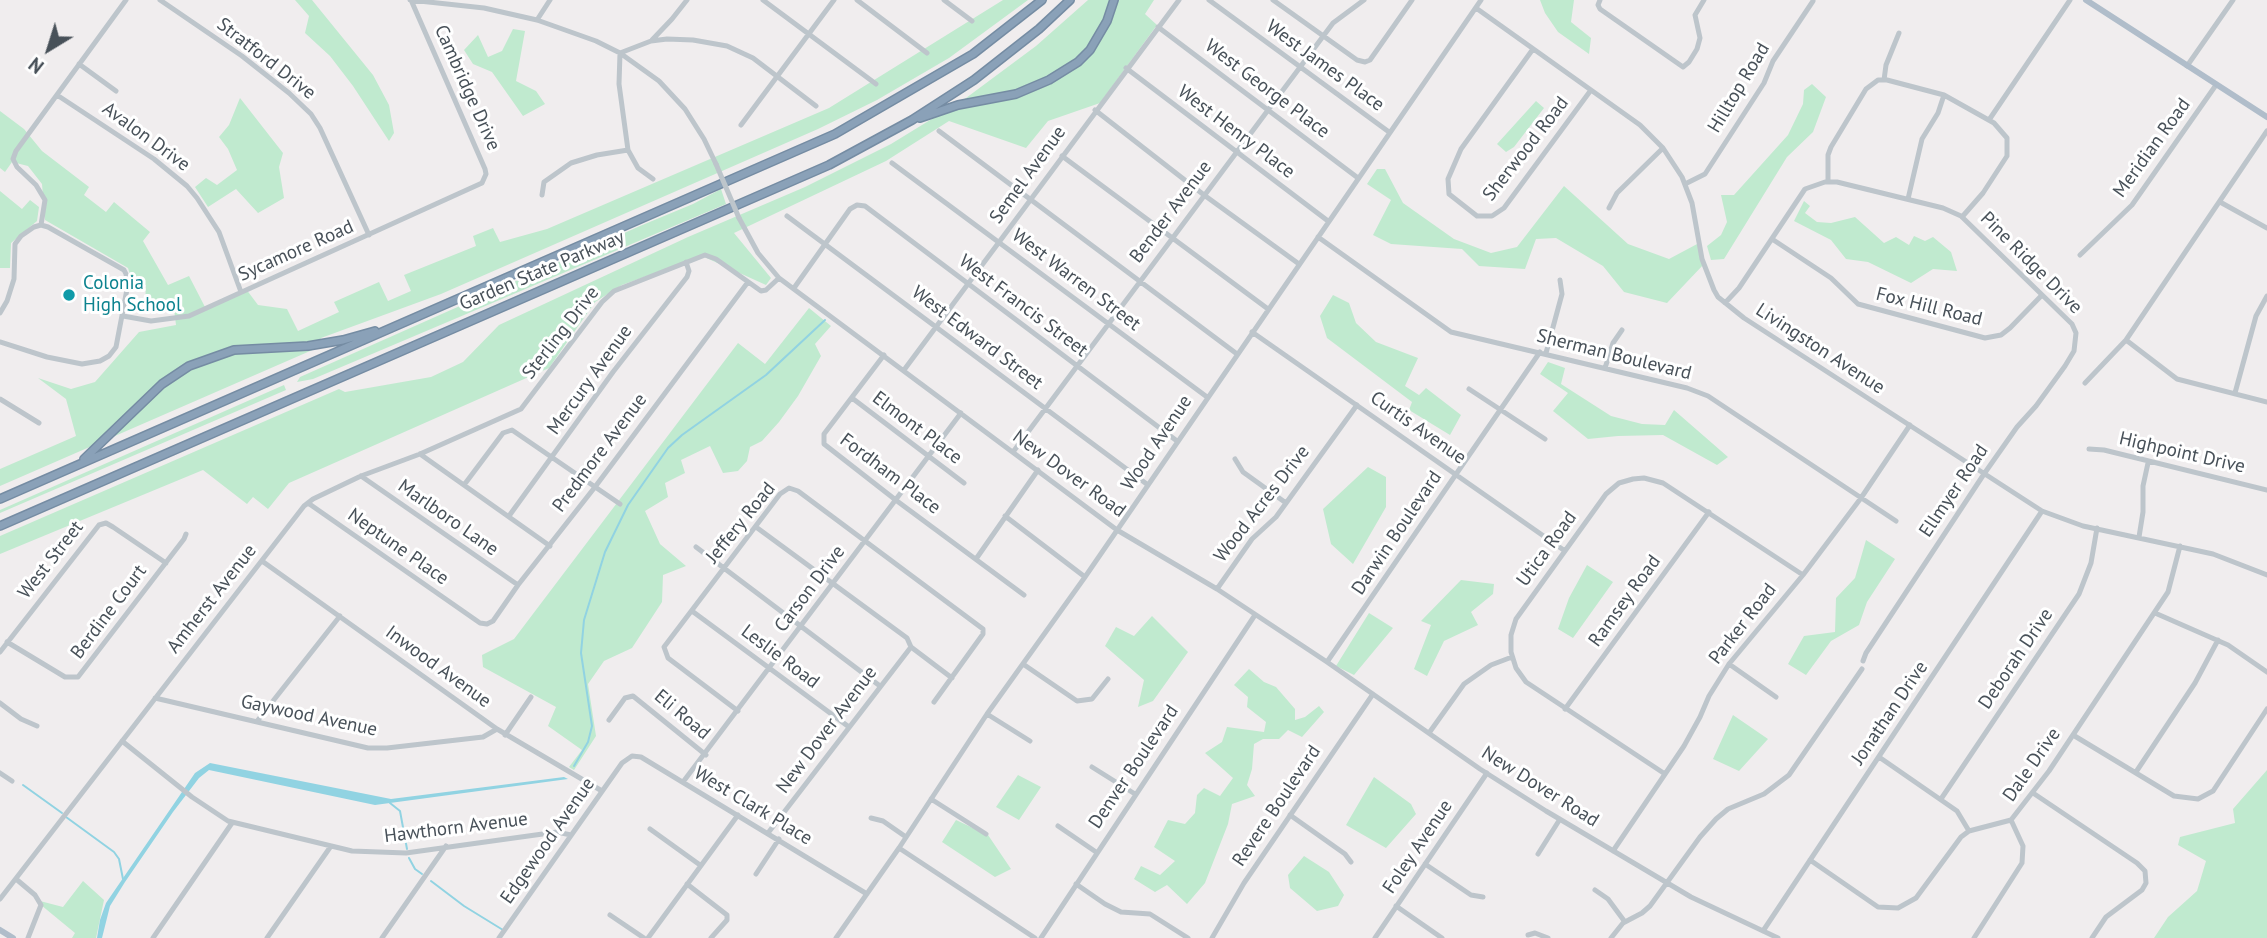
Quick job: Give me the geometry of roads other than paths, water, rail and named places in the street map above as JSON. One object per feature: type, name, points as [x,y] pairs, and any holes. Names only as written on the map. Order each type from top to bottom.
[{"type":"highway","name":"Garden State Parkway","points":[[0,499],[835,134],[973,54],[1042,0]]},
{"type":"highway","name":"Garden State Parkway","points":[[0,526],[429,337],[806,176],[912,120],[974,80],[1039,29],[1070,0]]},
{"type":"highway","points":[[912,120],[936,114],[958,104],[1016,94],[1049,80],[1078,62],[1090,50],[1107,21],[1114,0]]},
{"type":"highway","points":[[78,464],[162,384],[189,366],[234,350],[320,344],[402,323]]},
{"type":"main road","points":[[2085,0],[2096,3],[2187,66],[2267,116]]},
{"type":"main road","points":[[0,930],[13,938]]},
{"type":"street","points":[[41,225],[45,200],[36,185],[17,167],[13,159],[16,151],[126,0]]},
{"type":"street","name":"Stratford Drive","points":[[160,0],[242,56],[311,114],[369,235]]},
{"type":"street","name":"New Dover Road","points":[[410,0],[484,8],[537,20],[596,41],[648,71],[679,102],[696,125],[739,218],[758,253],[779,278],[1117,530],[1217,589],[1487,773],[1560,819],[1668,883],[1778,938]]},
{"type":"street","name":"Cambridge Drive","points":[[410,0],[485,169],[484,181],[477,188]]},
{"type":"street","points":[[537,20],[550,0]]},
{"type":"street","points":[[651,41],[687,0]]},
{"type":"street","points":[[763,0],[876,84]]},
{"type":"street","points":[[741,125],[834,0]]},
{"type":"street","points":[[857,0],[927,53]]},
{"type":"street","points":[[944,0],[972,21]]},
{"type":"street","name":"Semel Avenue","points":[[904,370],[1179,0]]},
{"type":"street","name":"West James Place","points":[[1209,0],[1389,132]]},
{"type":"street","points":[[1273,0],[1357,60],[1367,62],[1412,0]]},
{"type":"street","name":"Bender Avenue","points":[[1013,452],[1333,23],[1355,2],[1364,0]]},
{"type":"street","name":"Wood Avenue","points":[[836,938],[987,714],[1085,577],[1481,0]]},
{"type":"street","points":[[1600,0],[1600,9],[1679,66],[1686,65],[1698,49],[1700,38],[1695,15],[1704,0]]},
{"type":"street","points":[[1989,120],[2070,0]]},
{"type":"street","points":[[2187,66],[2233,0]]},
{"type":"street","name":"Hilltop Road","points":[[1685,184],[1705,174],[1764,83],[1773,61],[1813,1]]},
{"type":"street","name":"Livingston Avenue","points":[[1476,8],[1640,125],[1663,148],[1685,184],[1692,203],[1702,259],[1714,290],[1744,318],[2042,511],[2097,528],[2180,546],[2232,561],[2267,575]]},
{"type":"street","name":"West George Place","points":[[1158,27],[1358,178]]},
{"type":"street","points":[[1884,80],[1888,57],[1899,33]]},
{"type":"street","points":[[653,179],[638,168],[628,150],[619,84],[620,53],[651,41],[677,38],[727,46],[753,58],[816,106]]},
{"type":"street","name":"Sherwood Road","points":[[1534,49],[1461,149],[1448,178],[1449,194],[1477,216],[1492,216],[1504,208],[1591,90]]},
{"type":"street","points":[[79,64],[116,91]]},
{"type":"street","name":"West Henry Place","points":[[1126,68],[1328,221]]},
{"type":"street","points":[[1725,303],[1739,288],[1805,189],[1828,182],[1828,155],[1831,147],[1866,89],[1878,80],[1944,95],[1989,120],[2007,138],[2007,156],[1983,193],[1962,217]]},
{"type":"street","name":"Meridian Road","points":[[2080,255],[2132,205],[2216,85]]},
{"type":"street","name":"Avalon Drive","points":[[57,95],[150,157],[187,186],[198,198],[219,232],[241,292]]},
{"type":"street","points":[[1908,199],[1922,139],[1938,113],[1944,95]]},
{"type":"street","points":[[1095,110],[1204,195],[1299,264]]},
{"type":"street","points":[[940,131],[1237,354]]},
{"type":"street","points":[[2085,383],[2126,340],[2267,131]]},
{"type":"street","points":[[1609,208],[1617,193],[1663,148]]},
{"type":"street","points":[[542,195],[544,182],[571,163],[628,150]]},
{"type":"street","points":[[1062,156],[1268,309]]},
{"type":"street","name":"West Warren Street","points":[[892,163],[1207,397]]},
{"type":"street","name":"Pine Ridge Drive","points":[[1828,182],[1943,208],[1962,217],[2072,324],[2076,342]]},
{"type":"street","name":"Sycamore Road","points":[[123,316],[151,321],[189,316],[477,188]]},
{"type":"street","points":[[2220,202],[2267,228]]},
{"type":"street","name":"West Francis Street","points":[[826,245],[849,211],[857,205],[865,206],[1177,441]]},
{"type":"street","name":"West Edward Street","points":[[788,216],[1147,485]]},
{"type":"street","points":[[0,313],[7,301],[13,279],[15,244],[28,229],[41,225],[124,270],[128,284],[123,316],[116,346],[109,356],[93,363],[82,364],[47,357],[0,342]]},
{"type":"street","name":"Sherman Boulevard","points":[[1318,237],[1451,332],[1687,387],[1708,396],[1896,522]]},
{"type":"street","name":"Fox Hill Road","points":[[1772,239],[1831,278],[1858,304],[1985,338],[2001,335],[2042,295]]},
{"type":"street","points":[[794,288],[826,245]]},
{"type":"street","name":"Sterling Drive","points":[[521,410],[607,296],[700,256],[709,256],[748,282]]},
{"type":"street","name":"Mercury Avenue","points":[[509,516],[613,372],[687,277],[689,271],[686,262]]},
{"type":"street","points":[[748,282],[761,291],[766,290],[779,278]]},
{"type":"street","name":"Darwin Boulevard","points":[[1327,662],[1500,410],[1543,352],[1562,294],[1560,280]]},
{"type":"street","name":"Predmore Avenue","points":[[470,616],[484,624],[493,621],[748,282]]},
{"type":"street","points":[[2235,393],[2256,316],[2267,296]]},
{"type":"street","points":[[1605,368],[1613,343],[1622,330]]},
{"type":"street","name":"Curtis Avenue","points":[[1252,332],[1565,551]]},
{"type":"street","points":[[2126,340],[2177,379],[2267,402]]},
{"type":"street","name":"Ellmyer Road","points":[[1863,661],[1984,474],[2017,427],[2055,381],[2074,351],[2076,342]]},
{"type":"street","name":"Fordham Place","points":[[884,355],[824,434],[824,444],[1024,595]]},
{"type":"street","points":[[1469,389],[1545,439]]},
{"type":"street","points":[[0,398],[39,423]]},
{"type":"street","name":"Elmont Place","points":[[852,398],[964,483]]},
{"type":"street","name":"Wood Acres Drive","points":[[1217,589],[1252,538],[1273,520],[1357,405]]},
{"type":"street","name":"Amherst Avenue","points":[[0,899],[308,503],[323,493],[361,476],[420,454],[521,410]]},
{"type":"street","name":"Carson Drive","points":[[683,782],[706,755],[961,413]]},
{"type":"street","name":"Parker Road","points":[[1614,851],[1684,746],[1709,696],[1729,664],[1803,575],[1861,498],[1910,425]]},
{"type":"street","points":[[464,485],[503,433],[509,429],[620,504]]},
{"type":"street","name":"Highpoint Drive","points":[[2089,449],[2104,450],[2148,463],[2267,490]]},
{"type":"street","points":[[420,454],[550,546]]},
{"type":"street","points":[[1235,459],[1243,472],[1286,503]]},
{"type":"street","points":[[2139,537],[2143,486],[2148,463]]},
{"type":"street","points":[[976,559],[1038,470]]},
{"type":"street","name":"Marlboro Lane","points":[[361,476],[518,585]]},
{"type":"street","name":"Utica Road","points":[[1512,657],[1510,641],[1516,619],[1611,488],[1625,480],[1654,479],[1803,575]]},
{"type":"street","name":"Jeffery Road","points":[[738,711],[668,658],[664,651],[666,643],[783,490],[792,488],[983,629],[983,634],[952,678]]},
{"type":"street","name":"Neptune Place","points":[[308,503],[470,616]]},
{"type":"street","name":"Jonathan Drive","points":[[1763,931],[2042,511]]},
{"type":"street","name":"Ramsey Road","points":[[1565,709],[1709,512]]},
{"type":"street","points":[[1005,516],[1085,577]]},
{"type":"street","name":"West Street","points":[[0,652],[102,523],[134,540],[166,563]]},
{"type":"street","points":[[756,527],[907,638],[911,647],[952,678],[934,702]]},
{"type":"street","name":"Deborah Drive","points":[[1941,799],[2079,594],[2091,563],[2097,528]]},
{"type":"street","name":"Berdine Court","points":[[7,642],[65,677],[78,677],[186,534]]},
{"type":"street","name":"Dale Drive","points":[[1969,831],[2011,820],[2032,793],[2155,613],[2172,584],[2180,546]]},
{"type":"street","points":[[696,547],[880,686]]},
{"type":"street","name":"Inwood Avenue","points":[[262,561],[505,735],[602,791]]},
{"type":"street","name":"Leslie Road","points":[[692,611],[849,727]]},
{"type":"street","points":[[2155,613],[2218,640],[2267,672]]},
{"type":"street","points":[[257,720],[340,615]]},
{"type":"street","name":"Denver Boulevard","points":[[1041,938],[1255,615]]},
{"type":"street","points":[[2136,772],[2196,683],[2218,640]]},
{"type":"street","name":"New Dover Avenue","points":[[768,833],[911,647]]},
{"type":"street","points":[[1429,733],[1464,684],[1491,665],[1512,657],[1526,682],[1665,774]]},
{"type":"street","points":[[1023,664],[1077,701],[1091,699],[1108,679]]},
{"type":"street","points":[[1729,664],[1776,697]]},
{"type":"street","points":[[1611,938],[1625,922],[1642,913],[1668,883],[1699,837],[1716,819],[1728,809],[1763,794],[1789,775],[1862,669]]},
{"type":"street","name":"Revere Boulevard","points":[[1212,938],[1244,883],[1373,694]]},
{"type":"street","name":"Eli Road","points":[[609,720],[625,698],[633,696],[706,755]]},
{"type":"street","points":[[505,735],[531,697]]},
{"type":"street","name":"Gaywood Avenue","points":[[155,698],[376,748],[484,737],[497,729]]},
{"type":"street","points":[[0,703],[21,719],[37,726]]},
{"type":"street","points":[[2073,735],[2174,796],[2190,799],[2204,797],[2213,791],[2267,709]]},
{"type":"street","points":[[987,714],[1030,741]]},
{"type":"street","name":"Hawthorn Avenue","points":[[122,741],[192,797],[232,823],[352,851],[388,854],[557,832],[571,835]]},
{"type":"street","name":"West Clark Place","points":[[622,763],[632,756],[641,757],[867,894]]},
{"type":"street","points":[[1810,860],[1872,903],[1885,909],[1898,908],[1916,898],[1961,837],[1969,831],[1960,813],[1880,757]]},
{"type":"street","name":"Edgewood Avenue","points":[[499,938],[622,763]]},
{"type":"street","points":[[1092,767],[1135,794]]},
{"type":"street","name":"Foley Avenue","points":[[1375,938],[1487,773]]},
{"type":"street","points":[[0,774],[12,781]]},
{"type":"street","points":[[2032,793],[2137,863],[2146,875],[2144,887],[2106,917],[2092,938]]},
{"type":"street","points":[[931,799],[986,834]]},
{"type":"street","points":[[610,915],[646,938],[738,815]]},
{"type":"street","points":[[1290,815],[1345,854],[1351,862]]},
{"type":"street","points":[[870,818],[883,821],[906,837]]},
{"type":"street","points":[[1538,854],[1560,819]]},
{"type":"street","points":[[1974,938],[2022,863],[2023,846],[2011,820]]},
{"type":"street","points":[[153,938],[232,823]]},
{"type":"street","points":[[1058,826],[1097,852]]},
{"type":"street","points":[[650,829],[701,865]]},
{"type":"street","points":[[757,874],[779,839]]},
{"type":"street","points":[[267,938],[331,846]]},
{"type":"street","points":[[382,938],[446,846]]},
{"type":"street","points":[[899,848],[1035,938]]},
{"type":"street","points":[[1425,864],[1471,895],[1483,897]]},
{"type":"street","points":[[16,879],[35,895],[41,905],[28,938]]},
{"type":"street","points":[[687,884],[727,915],[727,920],[711,938]]},
{"type":"street","points":[[1076,884],[1121,912],[1150,914],[1188,938]]},
{"type":"street","points":[[1595,890],[1608,899],[1625,922]]},
{"type":"street","points":[[1396,906],[1442,938]]},
{"type":"street","points":[[1016,938],[1022,930]]},
{"type":"street","points":[[1528,935],[1535,933],[1548,938]]},
{"type":"water","points":[[210,763],[391,799],[564,777],[568,779],[375,805],[209,770],[199,778],[173,812],[125,882],[110,906],[102,938],[97,938],[106,903],[195,773]]},
{"type":"waterway","points":[[574,766],[588,742],[592,726],[581,653],[584,620],[605,552],[628,505],[668,448],[766,375],[825,320]]},
{"type":"waterway","points":[[23,785],[62,813]]},
{"type":"waterway","points":[[390,803],[400,811],[407,849]]},
{"type":"waterway","points":[[66,817],[114,852],[119,859],[123,879]]},
{"type":"waterway","points":[[409,858],[415,869],[422,874]]},
{"type":"waterway","points":[[431,881],[464,906],[503,930]]},
{"type":"place","name":"Colonia High School","points":[[69,295]]}]
